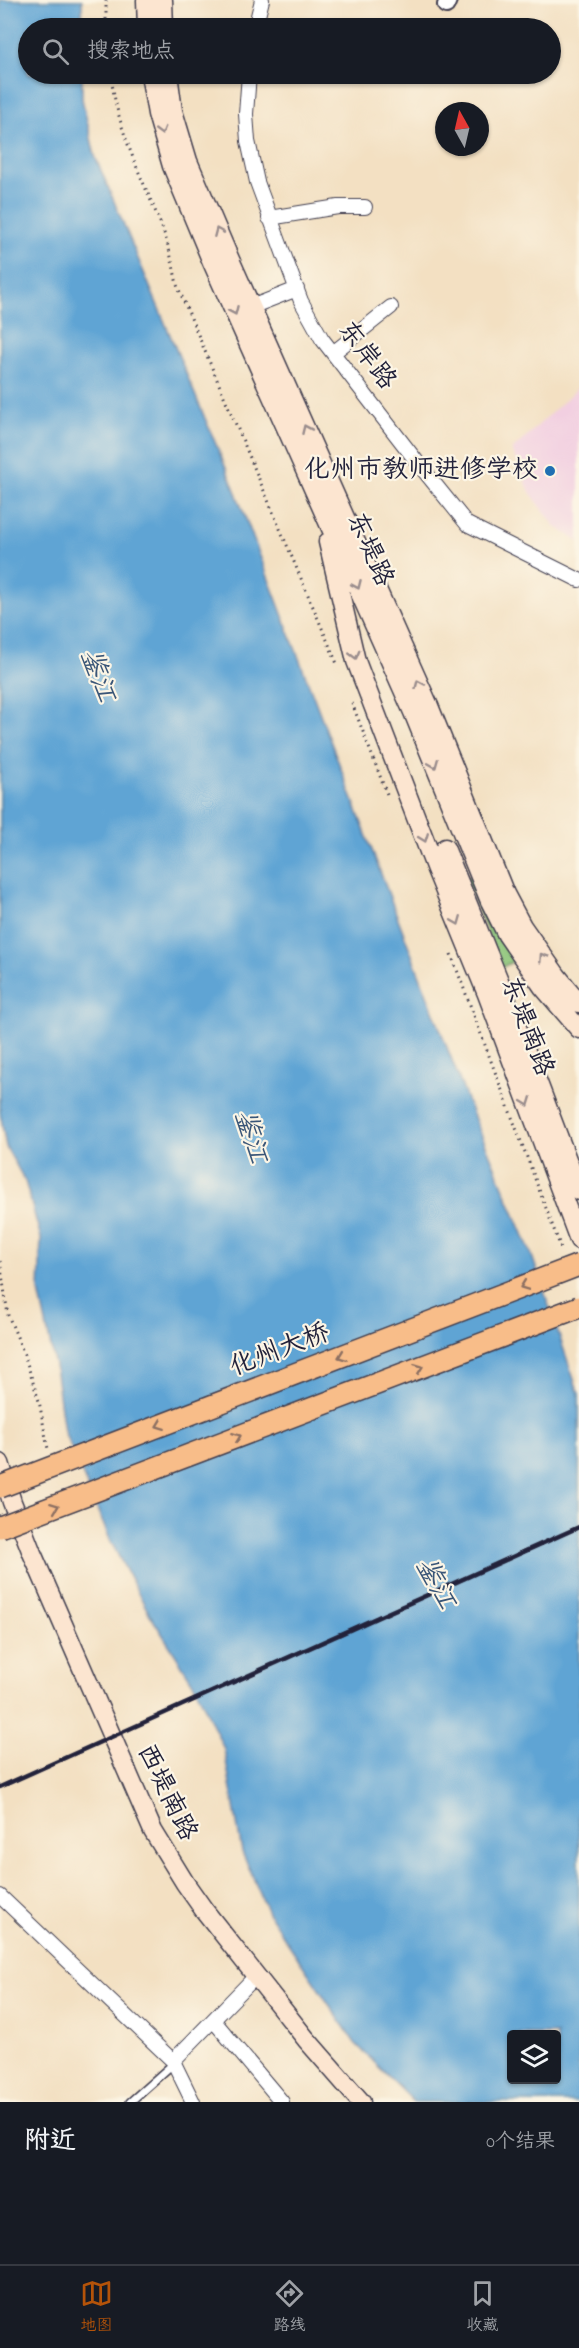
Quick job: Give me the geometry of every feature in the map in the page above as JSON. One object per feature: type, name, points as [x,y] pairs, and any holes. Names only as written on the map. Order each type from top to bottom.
[{"type":"main road","points":[[146,0],[147,18]]},
{"type":"main road","points":[[163,0],[164,18]]},
{"type":"main road","name":"东堤路","points":[[152,84],[157,114],[172,166],[408,701],[490,901],[507,935],[543,987],[579,1029]]},
{"type":"main road","name":"东堤路","points":[[170,84],[174,111],[188,161],[429,706],[505,894],[522,926],[556,976],[579,1003]]},
{"type":"main road","name":"东堤南路","points":[[317,496],[356,661],[435,867],[487,994],[579,1240]]},
{"type":"main road","points":[[435,867],[459,825],[472,811]]},
{"type":"main road","name":"东堤南路","points":[[445,848],[500,982],[579,1191]]},
{"type":"main road","points":[[500,982],[531,969]]},
{"type":"main road","name":"化州大桥","points":[[0,1487],[571,1260]]},
{"type":"main road","points":[[0,1527],[579,1307]]},
{"type":"main road","name":"西堤南路","points":[[0,1463],[32,1553],[153,1831],[185,1883],[256,1976],[306,2039],[361,2102]]},
{"type":"street","points":[[258,18],[262,0]]},
{"type":"street","name":"东岸路","points":[[248,84],[246,114],[254,172],[269,218],[310,320],[333,353],[467,524],[579,580]]},
{"type":"street","points":[[269,218],[338,207],[365,207]]},
{"type":"street","points":[[251,307],[297,289]]},
{"type":"street","points":[[333,353],[391,307]]},
{"type":"street","points":[[0,1896],[174,2062],[193,2102]]},
{"type":"street","points":[[174,2062],[256,1976]]},
{"type":"street","points":[[214,2021],[282,2102]]},
{"type":"lane","points":[[130,2102],[174,2062]]},
{"type":"path","points":[[106,0],[106,18]]},
{"type":"path","points":[[112,84],[113,100],[139,175],[169,248],[177,285],[286,545],[327,635],[339,668]]},
{"type":"path","points":[[351,701],[389,800]]},
{"type":"path","points":[[449,951],[571,1260]]},
{"type":"path","points":[[0,1261],[8,1315],[24,1354],[39,1401],[50,1460]]},
{"type":"shaded area","name":"化州市教师进修学校","points":[[579,387],[579,542],[555,526],[530,492],[512,450]]},
{"type":"green space","points":[[470,876],[489,918],[516,960],[501,968],[466,878]]},
{"type":"water","name":"鉴江","points":[[0,0],[82,0],[82,18],[18,18],[18,84],[82,84],[82,99],[95,156],[233,485],[469,1105],[531,1253],[579,1394],[579,2102],[414,2102],[355,2043],[269,1915],[242,1852],[224,1749],[195,1686],[149,1613],[111,1542],[64,1431],[55,1366],[39,1291],[41,1238],[25,1181],[6,1147],[0,1112]]},
{"type":"railway","points":[[0,1787],[579,1527]]},
{"type":"place","name":"化州市教师进修学校","points":[[550,471]]}]
